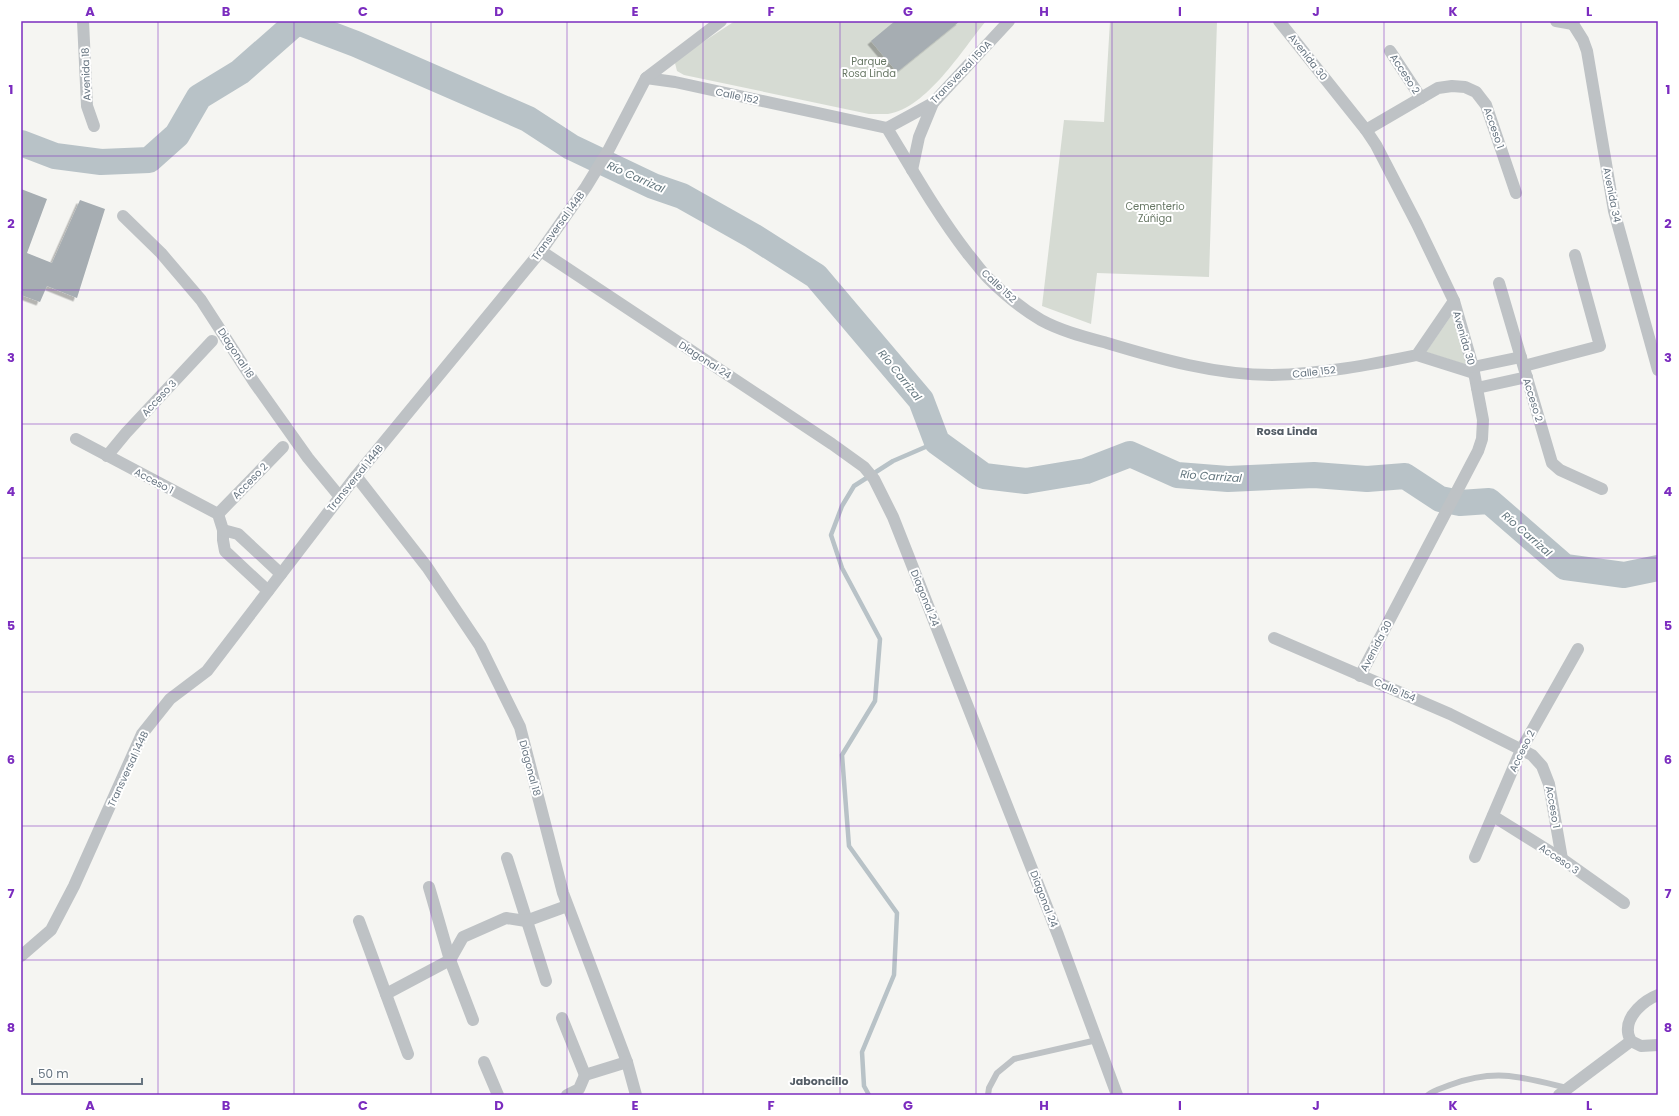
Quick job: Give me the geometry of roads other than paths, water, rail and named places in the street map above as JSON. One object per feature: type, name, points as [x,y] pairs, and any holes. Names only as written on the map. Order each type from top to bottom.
[{"type":"street","name":"Avenida 18","points":[[83,21],[87,106],[94,126]]},
{"type":"street","name":"Transversal 144B","points":[[21,956],[51,930],[74,886],[142,734],[170,699],[206,671],[356,476],[541,252],[586,187],[608,152],[646,78],[721,21]]},
{"type":"street","name":"Transversal 150A","points":[[887,128],[932,102],[1009,21]]},
{"type":"street","name":"Avenida 30","points":[[1279,21],[1366,130],[1376,145],[1418,224],[1454,301],[1474,370],[1483,430],[1478,451],[1360,676]]},
{"type":"street","points":[[1556,21],[1574,23]]},
{"type":"street","name":"Avenida 34","points":[[1574,23],[1587,50],[1614,212],[1658,370]]},
{"type":"street","name":"Acceso 2","points":[[1390,51],[1421,98]]},
{"type":"street","name":"Calle 152","points":[[646,78],[675,82],[887,128],[934,208],[987,277],[1025,310],[1043,321],[1067,330],[1135,352],[1175,362],[1243,374],[1280,374],[1332,370],[1417,356],[1474,370]]},
{"type":"street","name":"Acceso 1","points":[[1366,130],[1438,88],[1452,86],[1465,87],[1476,92],[1486,105],[1516,193]]},
{"type":"street","points":[[912,170],[919,137],[932,102]]},
{"type":"street","name":"Diagonal 18","points":[[124,216],[161,253],[201,300],[254,382],[308,458],[340,497]]},
{"type":"street","name":"Diagonal 24","points":[[541,252],[832,444],[864,467],[874,479],[893,518],[1007,804],[1058,935],[1117,1095]]},
{"type":"street","points":[[1477,388],[1524,367],[1600,346],[1575,255]]},
{"type":"street","name":"Acceso 2","points":[[1499,283],[1552,464],[1560,470],[1602,489]]},
{"type":"street","points":[[1417,356],[1454,301]]},
{"type":"street","name":"Acceso 3","points":[[107,456],[126,433],[212,341]]},
{"type":"street","points":[[1474,370],[1524,367]]},
{"type":"street","name":"Acceso 1","points":[[76,440],[218,514]]},
{"type":"street","name":"Acceso 2","points":[[218,514],[283,448]]},
{"type":"street","name":"Diagonal 18","points":[[356,476],[427,567],[480,646],[520,727],[563,893],[628,1062],[636,1095]]},
{"type":"street","points":[[218,514],[223,530],[225,551],[268,591]]},
{"type":"street","points":[[223,530],[238,534],[281,574]]},
{"type":"street","name":"Calle 154","points":[[1274,638],[1450,714]]},
{"type":"street","name":"Acceso 2","points":[[1474,857],[1521,750],[1578,649]]},
{"type":"street","name":"Acceso 1","points":[[1450,714],[1532,755],[1542,766],[1549,784],[1562,859]]},
{"type":"street","name":"Acceso 3","points":[[1493,816],[1562,859],[1624,903]]},
{"type":"street","points":[[507,858],[546,981]]},
{"type":"street","points":[[429,887],[450,960],[473,1020]]},
{"type":"street","points":[[386,994],[450,960],[463,937],[506,918],[526,921],[568,906]]},
{"type":"street","points":[[359,921],[408,1054]]},
{"type":"street","points":[[1658,995],[1649,999],[1635,1011],[1629,1024],[1628,1032],[1631,1041],[1641,1046],[1658,1045]]},
{"type":"street","points":[[562,1018],[585,1075],[580,1092],[567,1095]]},
{"type":"street","points":[[1563,1092],[1631,1041]]},
{"type":"street","points":[[484,1062],[498,1095]]},
{"type":"street","points":[[585,1075],[628,1062]]},
{"type":"lane","points":[[988,1095],[989,1088],[997,1073],[1014,1059],[1097,1040]]},
{"type":"lane","points":[[1428,1095],[1460,1082],[1485,1075],[1512,1075],[1563,1092]]},
{"type":"waterway","points":[[21,143],[55,156],[101,162],[149,160],[177,135],[199,97],[240,72],[298,21]]},
{"type":"waterway","name":"Río Carrizal","points":[[298,22],[356,44],[528,119],[571,147],[653,186],[682,196],[753,236],[816,276],[921,400],[937,442],[984,476],[1026,481],[1086,471],[1130,454],[1177,475],[1228,479],[1314,475],[1367,479],[1405,476],[1440,499],[1460,503],[1489,501],[1565,567],[1624,575],[1658,568]]},
{"type":"waterway","points":[[869,1095],[864,1086],[862,1052],[894,975],[897,913],[849,846],[842,755],[875,701],[880,639],[842,568],[831,535],[842,506],[854,486],[893,461],[937,442]]},
{"type":"district","name":"Rosa Linda","points":[[1287,431]]},
{"type":"district","name":"Jaboncillo","points":[[819,1081]]},
{"type":"park label","name":"Parque Rosa Linda","points":[[869,66]]},
{"type":"park label","name":"Cementerio Zúñiga","points":[[1155,212]]}]
